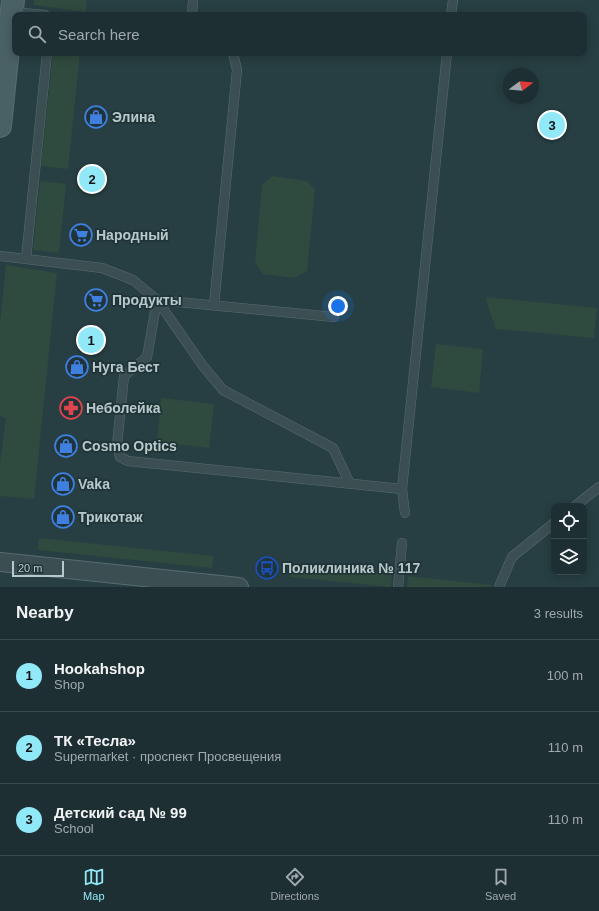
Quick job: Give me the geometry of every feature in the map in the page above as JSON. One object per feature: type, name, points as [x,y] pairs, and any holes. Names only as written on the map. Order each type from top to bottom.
[{"type":"main road","points":[[0,126],[12,6]]},
{"type":"street","points":[[0,562],[239,587]]},
{"type":"lane","points":[[192,12],[193,0]]},
{"type":"lane","points":[[451,12],[453,0]]},
{"type":"lane","points":[[12,6],[35,12]]},
{"type":"lane","points":[[26,259],[47,56]]},
{"type":"lane","points":[[214,305],[237,70],[234,56]]},
{"type":"lane","points":[[405,513],[402,489],[447,56]]},
{"type":"lane","points":[[0,256],[102,268],[133,280],[157,300],[203,366],[223,390],[334,448],[350,484]]},
{"type":"lane","points":[[157,300],[334,317]]},
{"type":"lane","points":[[157,300],[147,357],[124,376],[117,445],[120,456],[128,461],[402,489]]},
{"type":"lane","points":[[579,503],[599,487]]},
{"type":"lane","points":[[499,587],[512,557],[551,525]]},
{"type":"lane","points":[[398,587],[402,543]]},
{"type":"green space","points":[[34,0],[87,0],[86,12],[34,5]]},
{"type":"green space","points":[[53,56],[80,56],[68,169],[41,166]]},
{"type":"green space","points":[[272,176],[307,181],[315,189],[307,271],[295,278],[263,274],[255,263],[262,185]]},
{"type":"green space","points":[[40,181],[66,184],[59,253],[33,250]]},
{"type":"green space","points":[[6,265],[57,273],[34,499],[0,496],[0,464],[6,418],[0,416],[0,322]]},
{"type":"green space","points":[[486,297],[597,308],[594,338],[496,329]]},
{"type":"green space","points":[[436,344],[483,349],[479,393],[431,387]]},
{"type":"green space","points":[[161,398],[214,404],[209,448],[157,442]]},
{"type":"green space","points":[[39,538],[213,556],[212,568],[38,550]]},
{"type":"green space","points":[[291,564],[392,575],[391,587],[290,577]]},
{"type":"green space","points":[[408,576],[492,585],[491,587],[407,587]]},
{"type":"place","name":"Элина","points":[[96,117]]},
{"type":"place","name":"Детский сад № 99","points":[[552,125]]},
{"type":"place","name":"ТК «Тесла»","points":[[92,179]]},
{"type":"place","name":"Народный","points":[[81,235]]},
{"type":"place","name":"Продукты","points":[[96,300]]},
{"type":"place","name":"Hookahshop","points":[[91,340]]},
{"type":"place","name":"Нуга Бест","points":[[77,367]]},
{"type":"place","name":"Неболейка","points":[[71,408]]},
{"type":"place","name":"Cosmo Optics","points":[[66,446]]},
{"type":"place","name":"Vaka","points":[[63,484]]},
{"type":"place","name":"Трикотаж","points":[[63,517]]},
{"type":"place","name":"Поликлиника № 117","points":[[267,568]]}]
